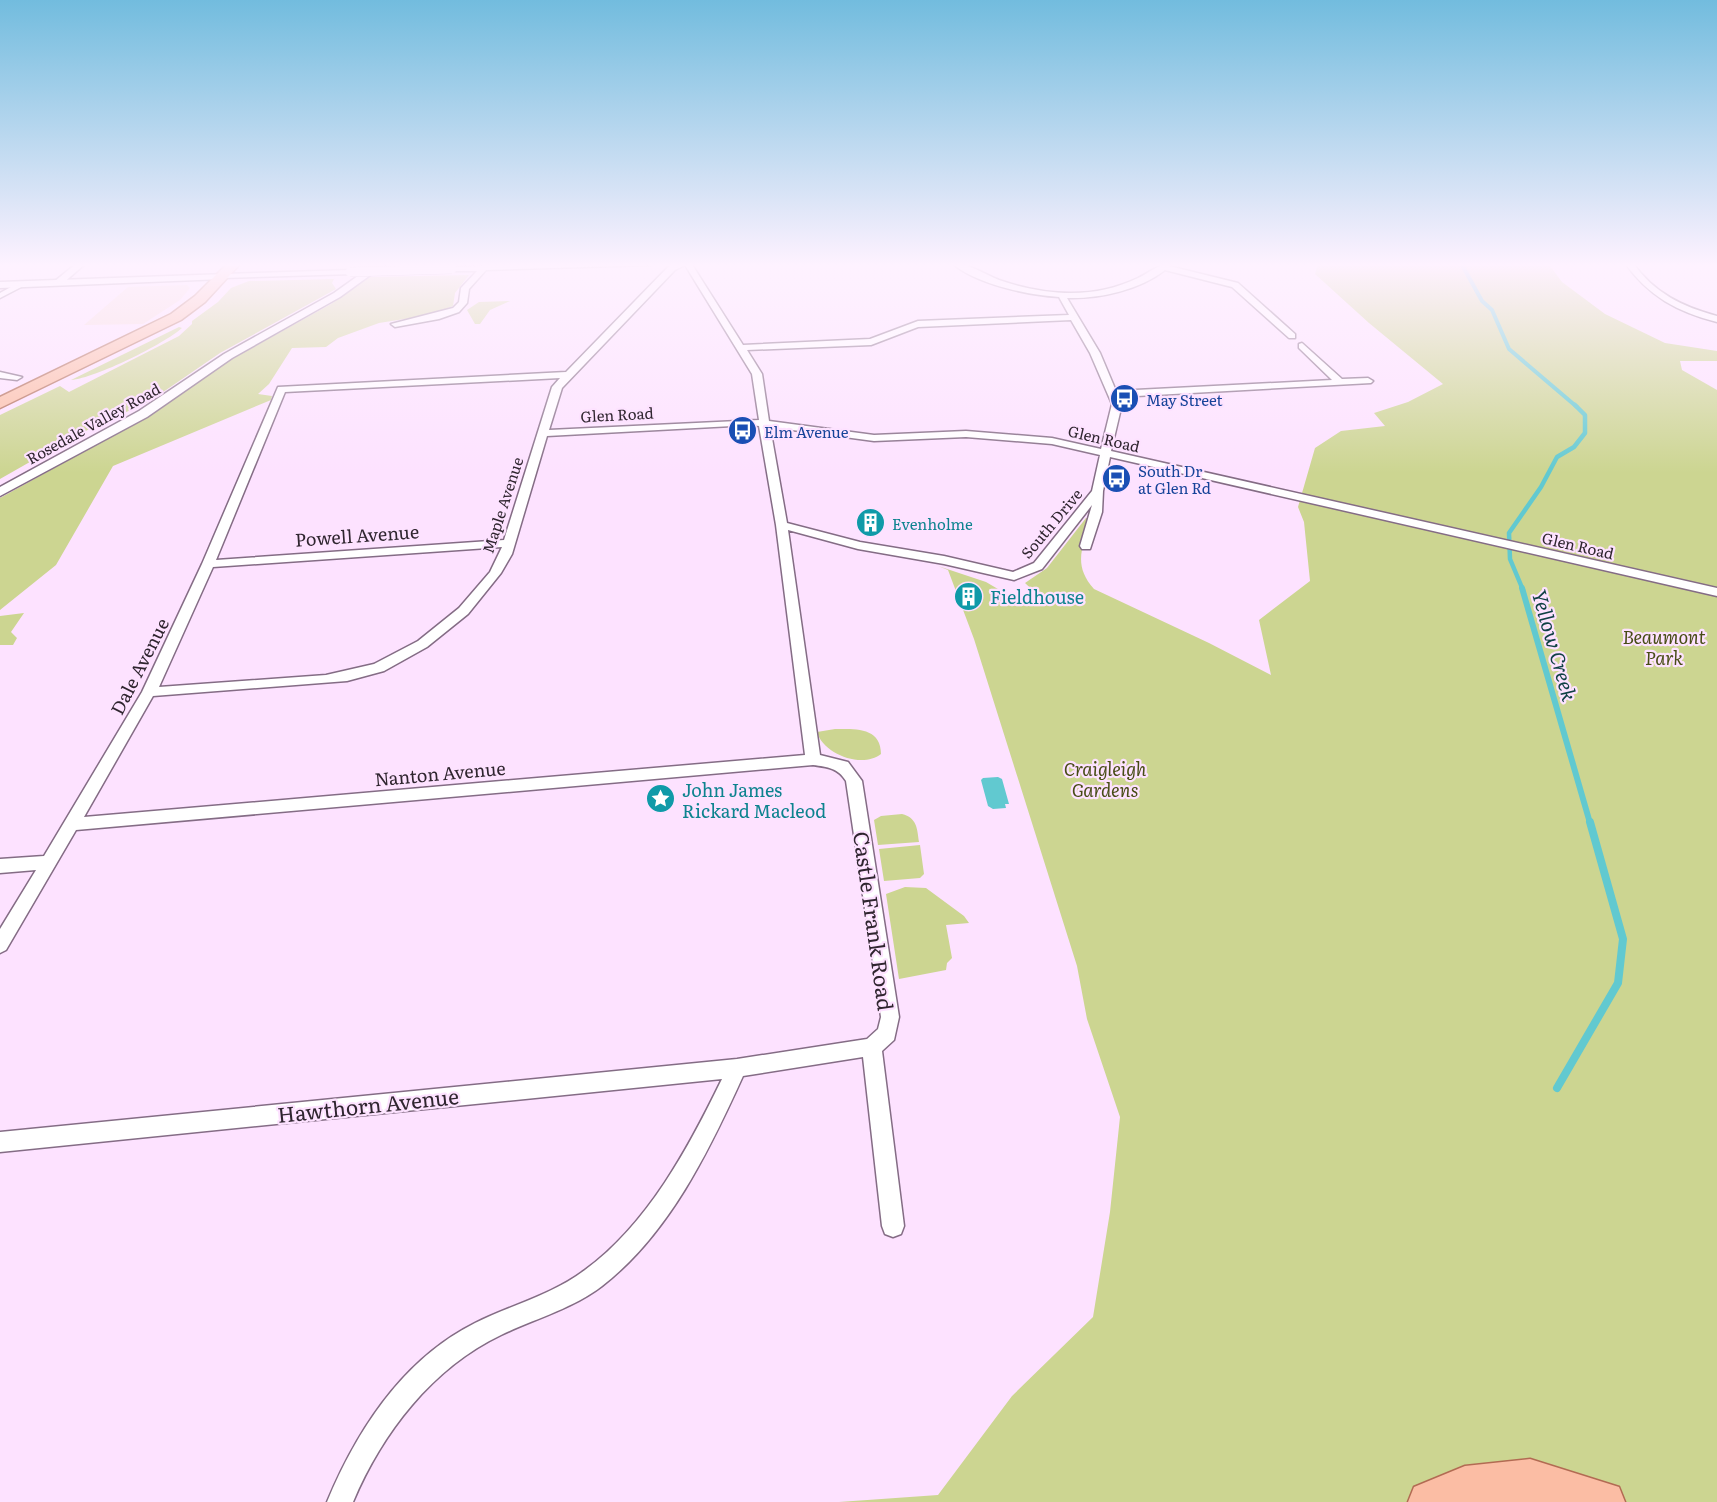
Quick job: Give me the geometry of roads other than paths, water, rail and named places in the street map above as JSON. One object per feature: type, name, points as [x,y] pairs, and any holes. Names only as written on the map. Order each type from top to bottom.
[{"type":"main road","points":[[0,403],[143,333]]},
{"type":"main road","points":[[1429,1502],[1465,1487],[1530,1480],[1604,1502]]},
{"type":"street","name":"Rosedale Valley Road","points":[[0,492],[143,414],[228,356],[269,333]]},
{"type":"street","name":"Maple Avenue","points":[[149,692],[331,679],[375,669],[445,628],[466,609],[497,572],[509,543],[556,387],[608,333]]},
{"type":"street","points":[[732,333],[757,374],[763,423],[782,525],[813,760]]},
{"type":"street","points":[[742,348],[871,342],[892,333]]},
{"type":"street","points":[[1082,333],[1115,394],[1368,381]]},
{"type":"street","points":[[1289,333],[1292,336]]},
{"type":"street","points":[[1302,346],[1340,383]]},
{"type":"street","points":[[0,375],[17,377]]},
{"type":"street","name":"Dale Avenue","points":[[0,945],[149,692],[208,564],[281,389],[566,375]]},
{"type":"street","name":"South Drive","points":[[1086,546],[1099,502],[1097,491],[1115,415],[1115,394]]},
{"type":"street","name":"Glen Road","points":[[544,433],[763,423],[874,438],[966,434],[1002,435],[1052,441],[1717,592]]},
{"type":"street","name":"South Drive","points":[[782,525],[812,531],[858,545],[944,560],[1014,576],[1038,566],[1097,491]]},
{"type":"street","name":"Powell Avenue","points":[[208,564],[509,543]]},
{"type":"street","name":"Nanton Avenue","points":[[70,824],[813,760]]},
{"type":"street","name":"Castle Frank Road","points":[[813,760],[840,762],[850,770],[854,781],[890,1017],[887,1034],[872,1047]]},
{"type":"street","points":[[0,866],[48,862]]},
{"type":"street","points":[[340,1502],[349,1479],[379,1430],[414,1385],[477,1335],[518,1314],[558,1300],[596,1277],[633,1240],[665,1197],[720,1106],[737,1068],[872,1047],[893,1226]]},
{"type":"street","name":"Hawthorn Avenue","points":[[0,1142],[406,1099],[737,1068]]},
{"type":"waterway","name":"Yellow Creek","points":[[1502,333],[1509,349],[1577,407]]},
{"type":"waterway","name":"Yellow Creek","points":[[1523,590],[1510,559],[1509,533],[1541,487],[1557,457],[1574,447],[1585,433],[1585,415],[1577,407]]},
{"type":"waterway","name":"Yellow Creek","points":[[1522,588],[1590,823]]},
{"type":"waterway","name":"Yellow Creek","points":[[1557,1088],[1618,983],[1623,939],[1590,822]]},
{"type":"place","name":"May Street","points":[[1125,399]]},
{"type":"place","name":"Elm Avenue","points":[[743,431]]},
{"type":"place","name":"South Dr at Glen Rd","points":[[1117,479]]},
{"type":"place","name":"Evenholme","points":[[871,523]]},
{"type":"place","name":"Fieldhouse","points":[[969,596]]},
{"type":"place","name":"John James Rickard Macleod","points":[[661,799]]},
{"type":"park label","name":"Beaumont Park","points":[[1664,646]]},
{"type":"park label","name":"Craigleigh Gardens","points":[[1105,778]]}]
